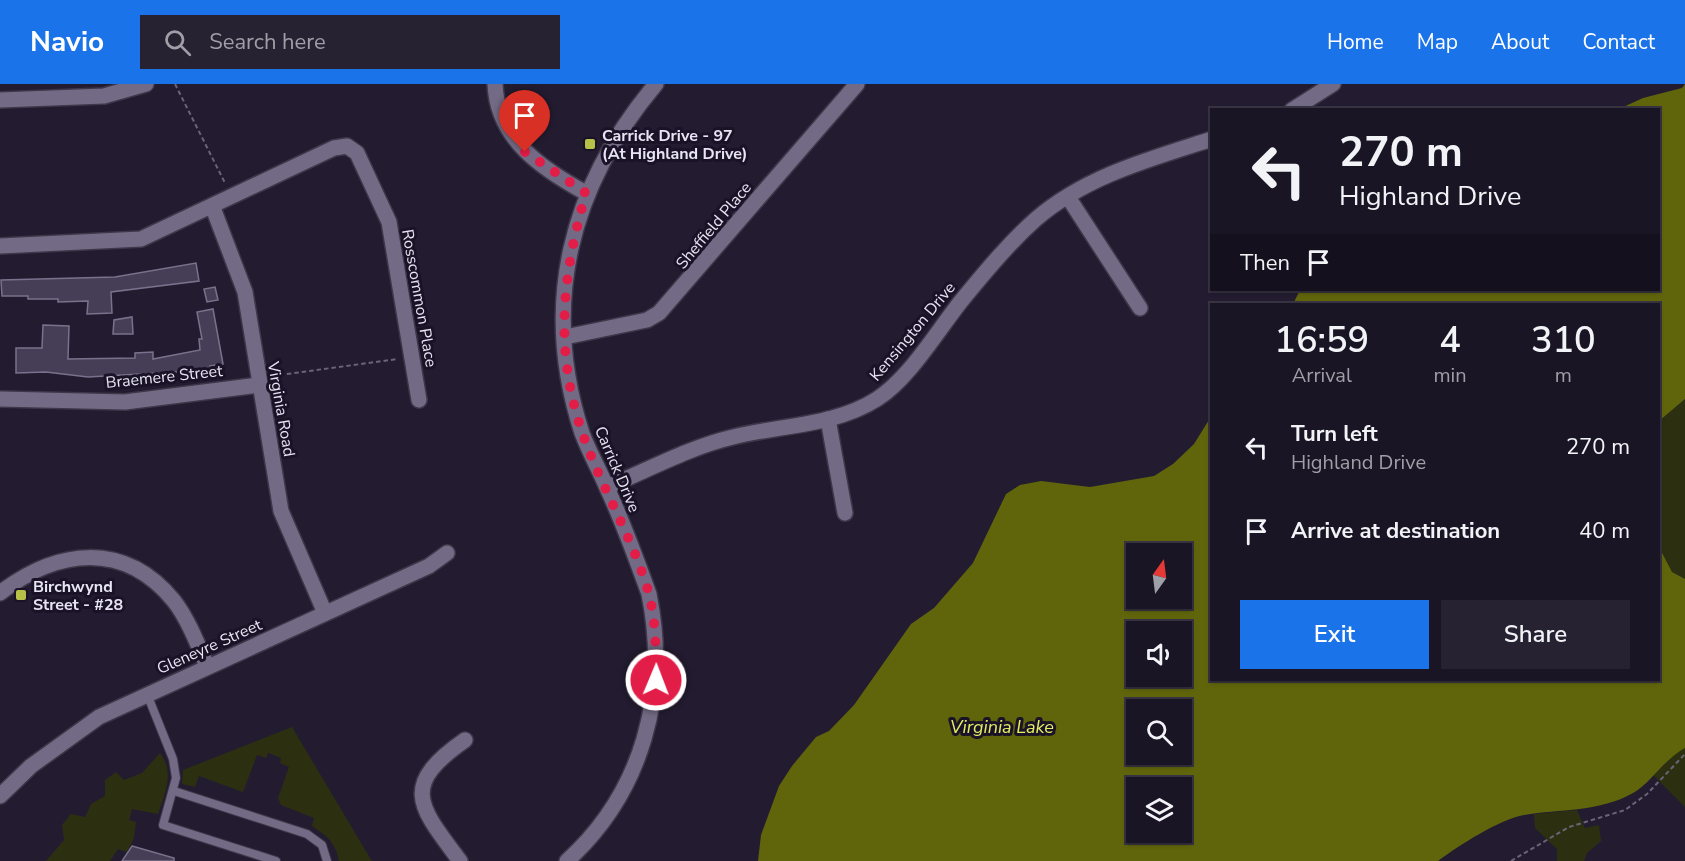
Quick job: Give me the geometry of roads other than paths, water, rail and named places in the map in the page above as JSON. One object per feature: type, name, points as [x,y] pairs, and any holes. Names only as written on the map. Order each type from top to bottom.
[{"type":"street","points":[[0,100],[104,96],[146,84]]},
{"type":"street","points":[[495,84],[499,108],[507,131],[514,142],[537,161],[586,193]]},
{"type":"street","name":"Carrick Drive","points":[[567,861],[596,832],[626,786],[648,731],[656,680],[656,646],[649,594],[607,488],[582,433],[569,377],[565,337],[567,271],[586,193],[614,139],[656,84]]},
{"type":"street","name":"Sheffield Place","points":[[565,337],[647,320],[659,313],[857,84]]},
{"type":"street","points":[[1295,108],[1333,84]]},
{"type":"street","name":"Kensington Drive","points":[[607,488],[731,437],[828,419],[857,410],[879,398],[896,382],[976,284],[1035,220],[1068,196],[1130,166],[1210,140]]},
{"type":"street","name":"Rosscommon Place","points":[[0,246],[141,239],[213,208],[334,148],[347,146],[357,153],[389,222],[419,400]]},
{"type":"street","points":[[1068,196],[1140,308]]},
{"type":"street","name":"Virginia Road","points":[[213,208],[245,292],[264,380],[281,511],[325,613]]},
{"type":"street","name":"Braemere Street","points":[[0,399],[125,402],[264,380]]},
{"type":"street","points":[[828,419],[845,513]]},
{"type":"street","name":"Gleneyre Street","points":[[0,796],[31,766],[99,717],[429,566],[447,553]]},
{"type":"street","points":[[0,592],[21,576],[57,560],[93,556],[125,564],[155,582],[175,602],[207,666]]},
{"type":"street","points":[[460,861],[428,818],[422,798],[422,786],[433,765],[465,740]]},
{"type":"lane","points":[[147,694],[173,759],[176,778],[163,825],[276,861]]},
{"type":"lane","points":[[174,791],[253,814],[307,834],[322,845],[327,861]]},
{"type":"water","points":[[1685,84],[1685,399],[1660,420],[1660,303],[1294,303],[1300,291],[1660,291],[1660,108],[1621,108],[1643,98],[1682,88]]},
{"type":"water","name":"Virginia Lake","points":[[1210,418],[1210,681],[1660,681],[1660,549],[1672,572],[1685,579],[1685,748],[1639,789],[1620,799],[1594,807],[1514,818],[1480,834],[1438,861],[758,861],[761,835],[779,786],[792,766],[816,737],[829,731],[854,705],[911,624],[934,608],[973,563],[1006,494],[1020,485],[1041,481],[1090,487],[1154,476],[1173,464],[1194,444]]},
{"type":"place","name":"Carrick Drive - 97 (At Highland Drive)","points":[[590,144]]},
{"type":"place","name":"Birchwynd Street - #28","points":[[21,595]]}]
